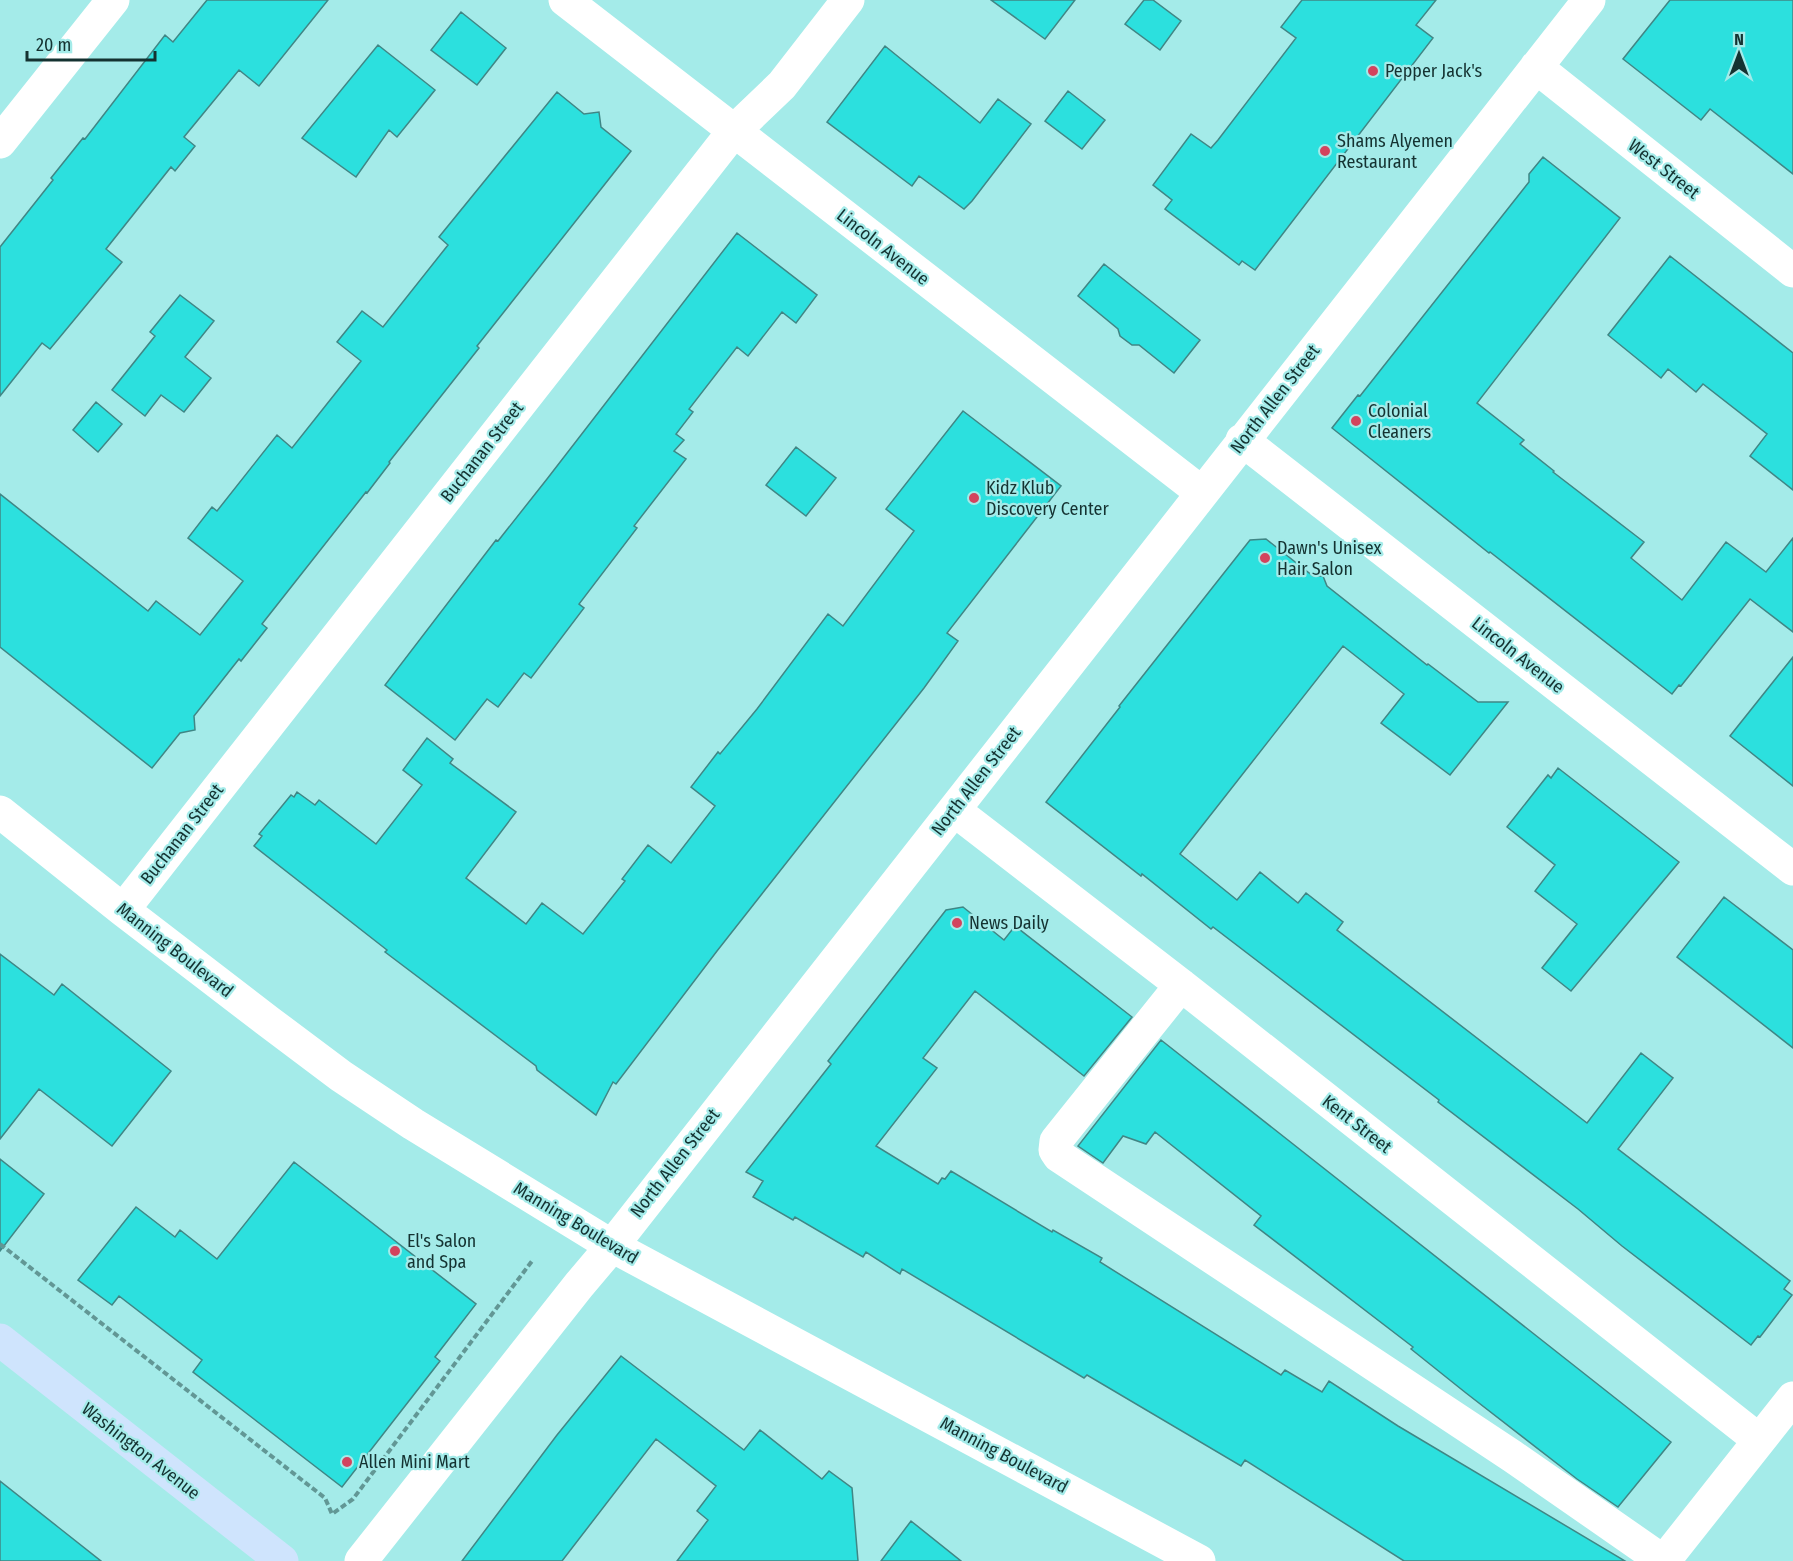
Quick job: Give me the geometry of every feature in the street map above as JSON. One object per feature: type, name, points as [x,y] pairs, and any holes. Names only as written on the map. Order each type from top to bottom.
[{"type":"main road","name":"Washington Avenue","points":[[0,1340],[282,1561]]},
{"type":"street","points":[[0,142],[113,0]]},
{"type":"street","name":"Lincoln Avenue","points":[[565,0],[1201,492]]},
{"type":"street","name":"Buchanan Street","points":[[123,910],[733,132],[782,85],[848,0]]},
{"type":"street","name":"North Allen Street","points":[[361,1561],[579,1284],[612,1246],[1589,0]]},
{"type":"street","name":"West Street","points":[[1536,68],[1793,271]]},
{"type":"street","name":"Lincoln Avenue","points":[[1242,440],[1793,870]]},
{"type":"street","name":"Kent Street","points":[[954,810],[1181,985],[1759,1440]]},
{"type":"street","name":"Manning Boulevard","points":[[0,812],[123,910],[340,1076],[413,1124],[612,1246],[1199,1561]]},
{"type":"street","points":[[1181,985],[1056,1141],[1055,1150],[1059,1156],[1512,1456],[1663,1561],[1793,1398]]},
{"type":"path","points":[[0,1244],[325,1498],[332,1514],[353,1499],[532,1261]]},
{"type":"building","points":[[207,0],[328,0],[259,86],[239,70],[184,137],[195,146],[175,171],[171,167],[106,249],[122,262],[50,349],[42,343],[0,396],[0,247],[53,180],[51,178],[83,138],[85,139],[165,35],[173,42]]},
{"type":"building","points":[[991,0],[1075,0],[1045,39]]},
{"type":"building","points":[[1144,0],[1153,0],[1181,21],[1160,50],[1125,24]]},
{"type":"building","points":[[1302,0],[1436,0],[1416,25],[1433,38],[1255,270],[1242,261],[1239,265],[1165,209],[1172,200],[1153,185],[1191,134],[1211,148],[1218,140],[1296,38],[1281,27]]},
{"type":"building","points":[[1670,0],[1793,0],[1793,174],[1710,109],[1701,120],[1623,59]]},
{"type":"building","points":[[461,12],[506,48],[477,85],[431,50]]},
{"type":"building","points":[[378,45],[435,90],[397,137],[389,130],[356,177],[302,138]]},
{"type":"building","points":[[885,46],[980,123],[998,99],[1031,124],[964,209],[919,176],[912,186],[827,122]]},
{"type":"building","points":[[1068,91],[1105,120],[1082,149],[1045,121]]},
{"type":"building","points":[[557,92],[584,114],[599,112],[601,127],[631,151],[477,346],[479,348],[367,493],[262,624],[267,628],[194,716],[195,730],[180,733],[152,768],[0,647],[0,494],[148,611],[156,601],[200,635],[243,581],[188,538],[212,507],[217,511],[277,435],[292,448],[361,361],[337,342],[362,311],[383,327],[448,245],[439,237]]},
{"type":"building","points":[[1543,157],[1620,218],[1477,403],[1524,440],[1520,444],[1553,472],[1644,542],[1631,558],[1682,600],[1726,542],[1766,572],[1793,538],[1793,632],[1750,599],[1681,686],[1679,685],[1672,694],[1332,428],[1358,395],[1360,396],[1529,182],[1529,174]]},
{"type":"building","points":[[737,233],[817,295],[796,323],[782,312],[748,356],[737,347],[689,409],[693,412],[676,434],[684,440],[674,451],[686,459],[634,526],[637,528],[579,604],[584,608],[531,678],[524,673],[498,707],[487,699],[455,740],[385,685]]},
{"type":"building","points":[[1670,256],[1793,353],[1793,490],[1750,456],[1767,434],[1703,384],[1696,392],[1668,369],[1661,378],[1608,335]]},
{"type":"building","points":[[1104,264],[1200,340],[1174,373],[1139,345],[1132,345],[1120,336],[1118,329],[1078,296]]},
{"type":"building","points":[[180,295],[214,321],[185,357],[211,378],[184,412],[161,395],[145,416],[112,390],[155,336],[150,332]]},
{"type":"building","points":[[96,402],[122,424],[98,452],[73,430]]},
{"type":"building","points":[[963,411],[1061,486],[947,633],[958,641],[924,688],[717,951],[616,1084],[613,1082],[596,1115],[537,1070],[536,1066],[385,952],[387,950],[254,846],[262,836],[259,834],[291,795],[294,797],[297,792],[315,805],[319,800],[376,844],[422,785],[403,770],[427,738],[453,759],[450,763],[516,812],[466,878],[526,924],[542,903],[583,934],[625,881],[622,879],[648,845],[671,863],[715,806],[691,787],[718,752],[720,754],[757,709],[828,614],[843,626],[914,531],[886,509]]},
{"type":"building","points":[[796,447],[836,478],[806,516],[766,485]]},
{"type":"building","points":[[1266,539],[1313,576],[1323,576],[1327,586],[1478,702],[1508,702],[1450,775],[1381,723],[1404,694],[1343,646],[1180,854],[1237,900],[1260,872],[1298,903],[1306,893],[1343,922],[1337,930],[1587,1123],[1641,1053],[1673,1078],[1618,1149],[1790,1281],[1784,1289],[1792,1295],[1760,1337],[1758,1336],[1751,1345],[1438,1102],[1439,1100],[1046,802],[1250,540]]},
{"type":"building","points":[[1793,657],[1793,786],[1730,736]]},
{"type":"building","points":[[1558,768],[1679,862],[1571,991],[1542,968],[1577,924],[1535,891],[1555,865],[1507,827],[1548,775],[1551,778]]},
{"type":"building","points":[[1724,897],[1793,950],[1793,1048],[1677,957]]},
{"type":"building","points":[[963,907],[1004,940],[1015,926],[1132,1017],[1084,1076],[975,991],[923,1058],[937,1068],[876,1146],[938,1184],[951,1171],[1052,1232],[1053,1230],[1102,1258],[1100,1262],[1281,1375],[1285,1370],[1322,1392],[1329,1381],[1398,1426],[1625,1561],[1404,1561],[1245,1460],[1241,1466],[1087,1375],[1084,1378],[902,1269],[900,1274],[866,1252],[863,1257],[795,1217],[793,1220],[753,1197],[763,1181],[746,1172],[831,1064],[828,1061],[946,910]]},
{"type":"building","points":[[0,954],[54,995],[62,984],[171,1071],[112,1146],[39,1089],[0,1139]]},
{"type":"building","points":[[1161,1040],[1671,1442],[1618,1507],[1577,1479],[1411,1349],[1413,1347],[1254,1225],[1261,1216],[1155,1132],[1146,1144],[1123,1136],[1103,1163],[1078,1146]]},
{"type":"building","points":[[0,1159],[44,1194],[0,1251]]},
{"type":"building","points":[[294,1162],[476,1304],[435,1357],[440,1361],[342,1487],[193,1372],[202,1360],[119,1296],[112,1305],[78,1280],[136,1207],[175,1237],[180,1230],[217,1259]]},
{"type":"building","points":[[621,1356],[744,1450],[760,1430],[822,1479],[829,1471],[852,1488],[858,1561],[677,1561],[708,1520],[697,1511],[716,1486],[656,1439],[562,1561],[462,1561],[557,1435]]},
{"type":"building","points":[[0,1481],[58,1527],[101,1561],[0,1561]]},
{"type":"building","points":[[911,1521],[961,1561],[881,1561]]},
{"type":"place","name":"Pepper Jack's","points":[[1373,71]]},
{"type":"place","name":"Shams Alyemen Restaurant","points":[[1325,151]]},
{"type":"place","name":"Colonial Cleaners","points":[[1356,421]]},
{"type":"place","name":"Kidz Klub Discovery Center","points":[[974,498]]},
{"type":"place","name":"Dawn's Unisex Hair Salon","points":[[1265,558]]},
{"type":"place","name":"News Daily","points":[[957,923]]},
{"type":"place","name":"El's Salon and Spa","points":[[395,1251]]},
{"type":"place","name":"Allen Mini Mart","points":[[347,1462]]}]
